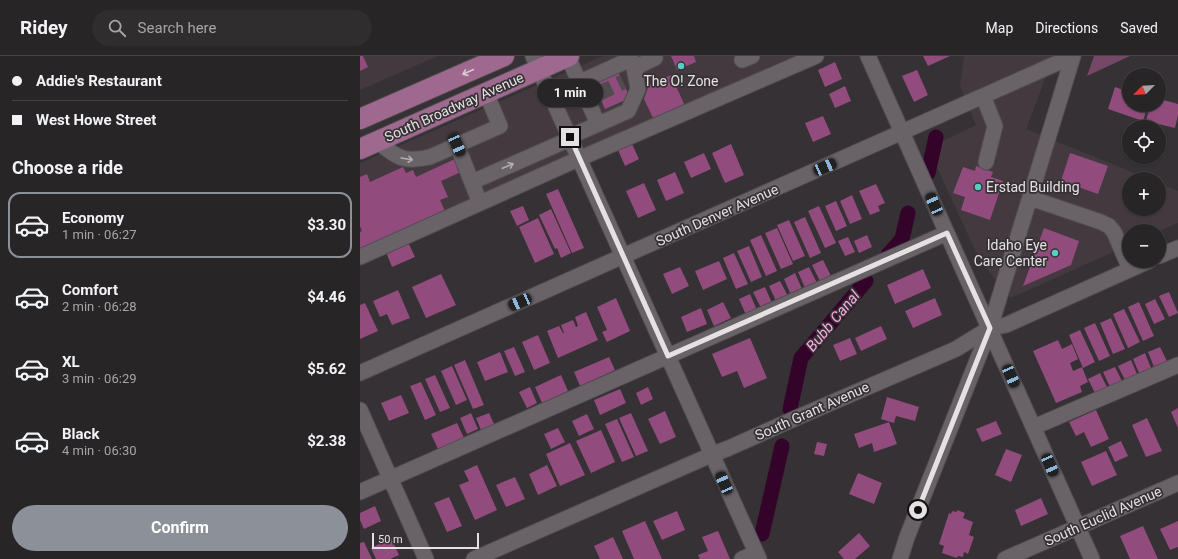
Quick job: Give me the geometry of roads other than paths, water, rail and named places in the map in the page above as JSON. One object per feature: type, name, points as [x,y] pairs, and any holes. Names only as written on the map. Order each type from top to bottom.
[{"type":"main road","name":"South Broadway Avenue","points":[[360,120],[504,56]]},
{"type":"main road","name":"South Broadway Avenue","points":[[368,145],[486,93],[536,63],[569,56]]},
{"type":"street","points":[[569,56],[580,82],[592,96],[598,124]]},
{"type":"street","points":[[360,257],[579,159],[816,56]]},
{"type":"street","points":[[868,56],[1092,559]]},
{"type":"street","points":[[900,559],[990,328],[1073,56]]},
{"type":"street","name":"South Denver Avenue","points":[[360,374],[1073,56]]},
{"type":"street","points":[[580,82],[631,68],[655,58]]},
{"type":"street","points":[[536,63],[668,356],[711,455],[752,557]]},
{"type":"street","points":[[472,182],[628,111],[638,89],[631,68]]},
{"type":"street","points":[[368,145],[410,160],[430,157],[500,126],[486,93]]},
{"type":"street","points":[[983,96],[995,126],[986,162]]},
{"type":"street","points":[[457,145],[480,203]]},
{"type":"street","points":[[1030,198],[1102,222],[1109,226],[1114,232],[1130,269]]},
{"type":"street","points":[[360,492],[947,233]]},
{"type":"street","points":[[1166,253],[1178,248]]},
{"type":"street","name":"South Grant Avenue","points":[[474,559],[956,349],[990,328],[1006,325],[1130,269]]},
{"type":"street","points":[[1034,427],[1178,365]]},
{"type":"street","points":[[360,410],[426,559]]},
{"type":"street","name":"South Euclid Avenue","points":[[1005,559],[1178,483]]},
{"type":"waterway","name":"Bubb Canal","points":[[928,173],[936,137]]},
{"type":"waterway","name":"Bubb Canal","points":[[888,255],[902,239],[908,213]]},
{"type":"waterway","name":"Bubb Canal","points":[[790,409],[801,358],[866,281]]},
{"type":"waterway","name":"Bubb Canal","points":[[762,534],[782,446]]},
{"type":"tunnel","points":[[598,94],[623,82]]},
{"type":"place","name":"The O! Zone","points":[[681,66]]},
{"type":"place","name":"Erstad Building","points":[[978,187]]},
{"type":"place","name":"Idaho Eye Care Center","points":[[1055,253]]}]
